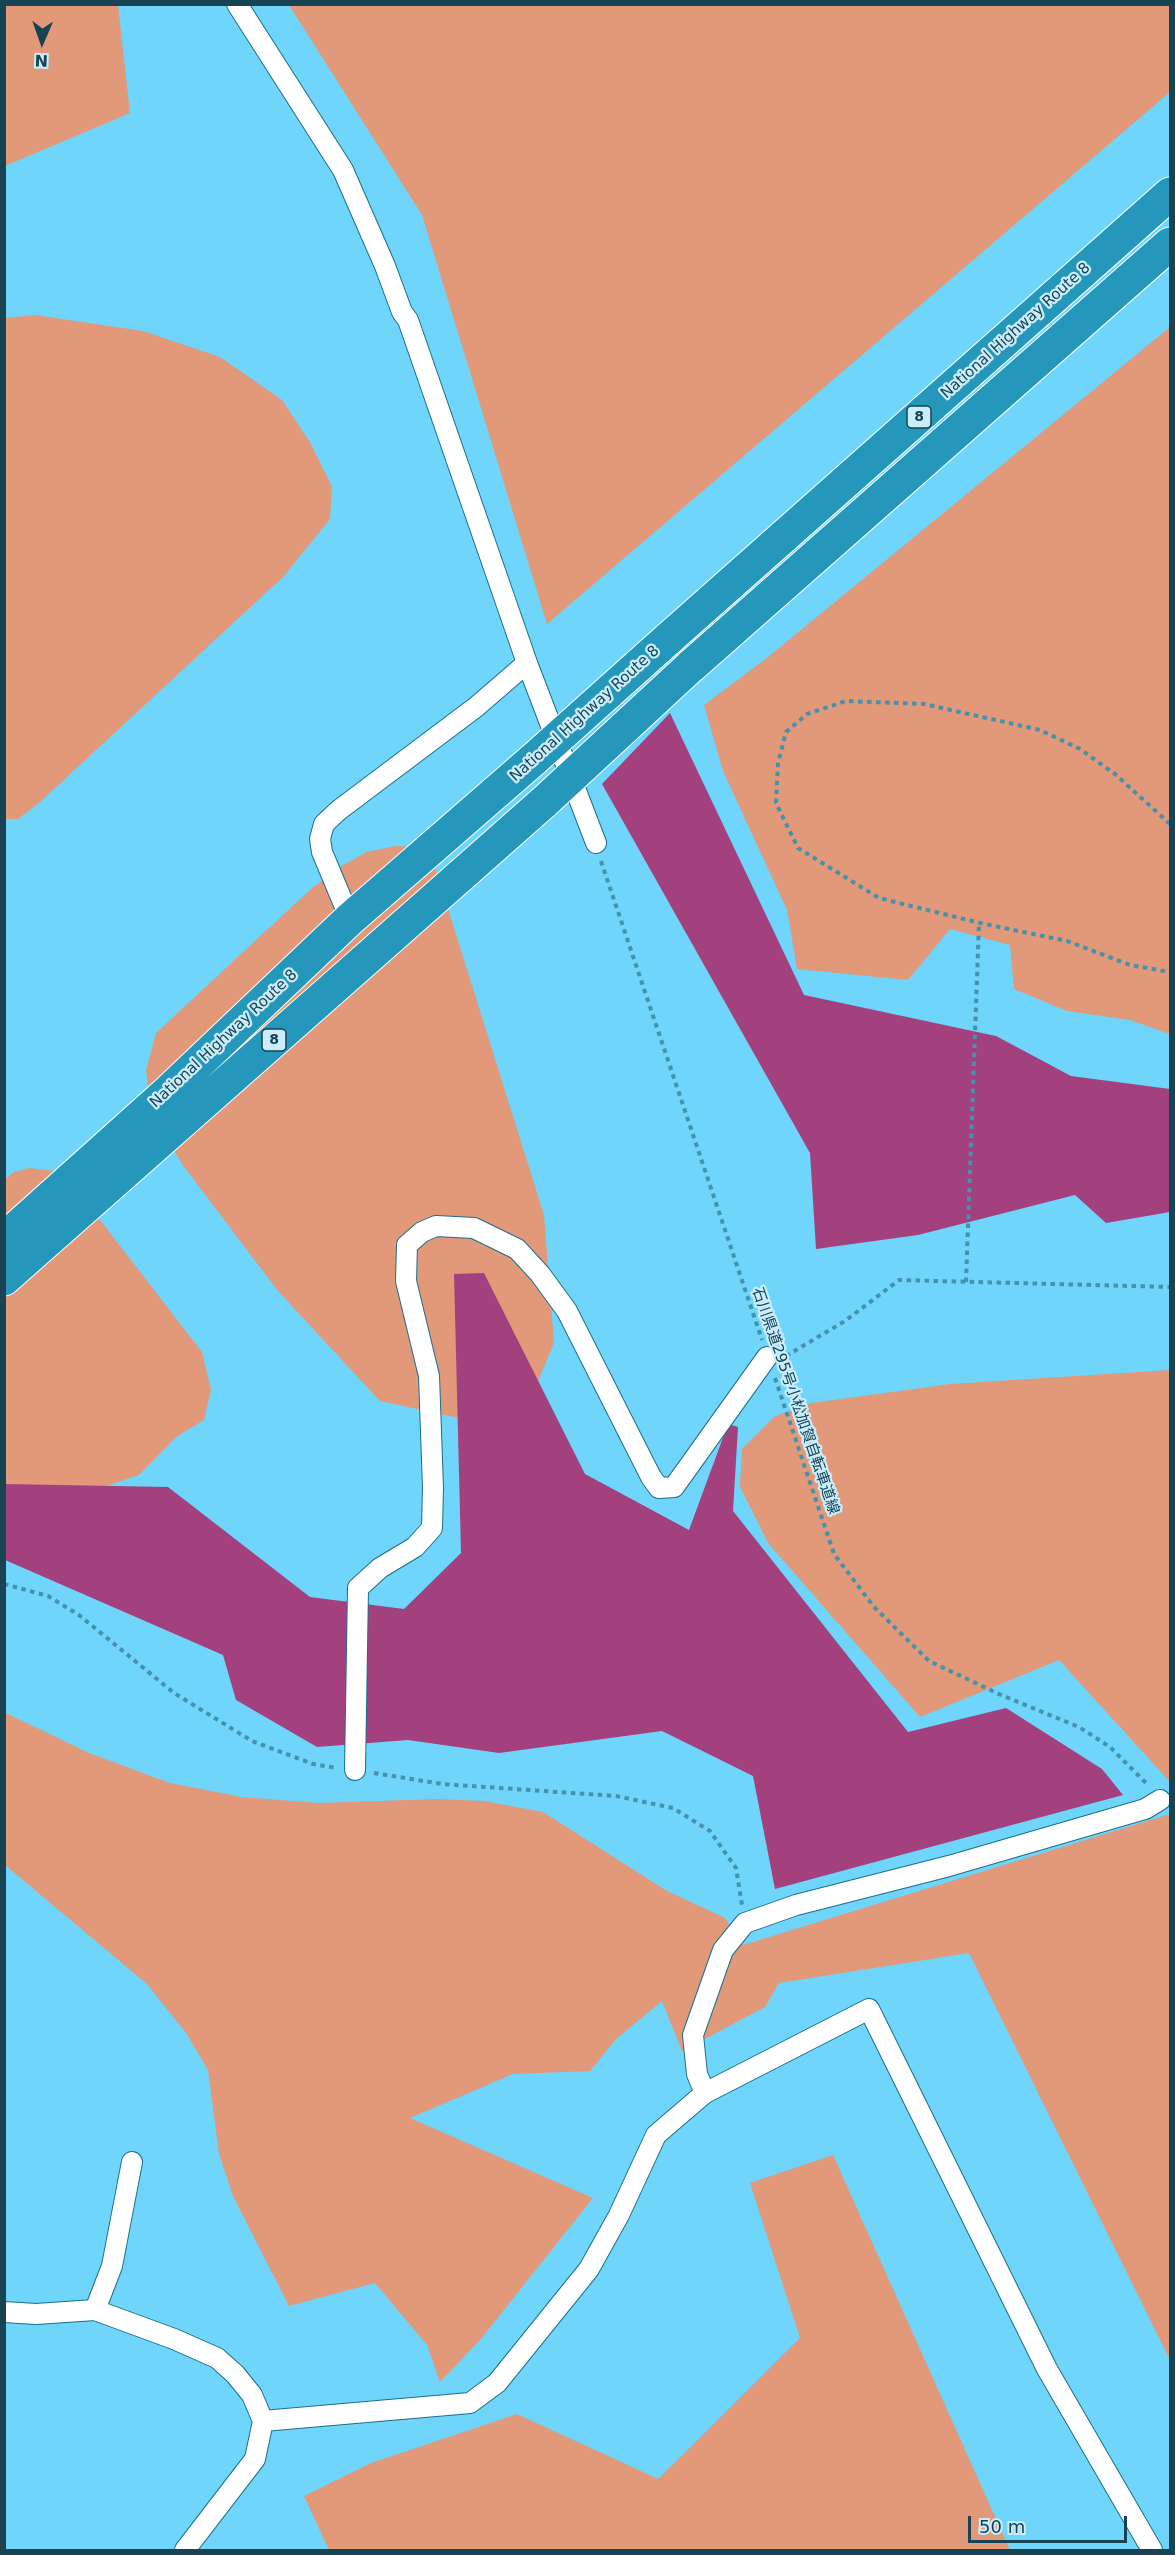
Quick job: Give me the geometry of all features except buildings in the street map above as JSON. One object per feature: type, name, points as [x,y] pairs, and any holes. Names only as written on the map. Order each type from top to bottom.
[{"type":"highway","name":"National Highway Route 8","points":[[4,1239],[169,1091],[350,919],[534,759],[1170,194]]},
{"type":"highway","name":"8","points":[[4,1279],[544,801],[690,667],[1170,244]]},
{"type":"street","points":[[237,4],[343,170],[381,255],[402,312],[408,320],[527,663],[596,843]]},
{"type":"street","points":[[350,919],[322,852],[320,839],[324,824],[339,810],[476,706],[527,663]]},
{"type":"street","points":[[355,1762],[358,1588],[380,1568],[415,1547],[432,1528],[429,1376],[406,1281],[407,1245],[422,1232],[436,1226],[474,1228],[517,1249],[540,1274],[567,1311],[651,1477],[659,1488],[674,1487],[769,1361]]},
{"type":"street","points":[[705,2093],[697,2073],[693,2035],[723,1950],[745,1923],[796,1905],[949,1866],[1133,1812],[1160,1800]]},
{"type":"street","points":[[263,2421],[365,2414],[470,2403],[497,2383],[589,2269],[619,2215],[656,2135],[705,2093],[869,2009],[1047,2369],[1152,2550]]},
{"type":"street","points":[[95,2310],[112,2266],[132,2162]]},
{"type":"street","points":[[4,2312],[36,2314],[95,2310],[174,2339],[217,2358],[236,2374],[252,2395],[263,2421],[255,2459],[185,2550]]},
{"type":"path","points":[[1170,824],[1115,774],[1080,749],[1040,730],[924,704],[846,701],[807,714],[786,732],[778,763],[776,802],[798,848],[879,898],[979,923],[1067,941],[1130,965],[1170,972]]},
{"type":"path","name":"石川県道295号小松加賀自転車道線","points":[[596,843],[834,1554],[874,1607],[929,1660],[1001,1695],[1079,1727],[1110,1747],[1142,1777],[1160,1800]]},
{"type":"path","points":[[966,1282],[979,923]]},
{"type":"path","points":[[769,1361],[845,1321],[899,1280],[1170,1287]]},
{"type":"path","points":[[4,1584],[48,1596],[79,1615],[174,1693],[252,1741],[313,1764],[355,1762],[442,1784],[616,1797],[673,1808],[710,1831],[736,1868],[745,1923]]},
{"type":"shaded area","points":[[5,4],[118,5],[130,113],[5,166]]},
{"type":"shaded area","points":[[289,5],[1170,5],[1170,92],[547,624],[422,215]]},
{"type":"shaded area","points":[[35,315],[143,331],[220,357],[282,400],[310,442],[332,487],[330,519],[284,576],[41,801],[18,819],[5,819],[5,318]]},
{"type":"shaded area","points":[[1170,327],[1170,1034],[1130,1020],[1067,1011],[1014,989],[1010,945],[950,929],[908,980],[797,969],[787,910],[723,771],[704,705],[768,657]]},
{"type":"shaded area","points":[[670,713],[804,995],[996,1036],[1071,1076],[1170,1089],[1170,1212],[1106,1223],[1075,1195],[918,1235],[816,1249],[810,1153],[602,784]]},
{"type":"shaded area","points":[[395,846],[419,847],[433,861],[544,1215],[554,1343],[535,1388],[482,1423],[380,1401],[278,1291],[182,1164],[152,1112],[146,1071],[156,1033],[312,888],[343,865],[367,852]]},
{"type":"shaded area","points":[[30,1168],[63,1172],[202,1352],[211,1390],[204,1420],[176,1437],[139,1475],[103,1487],[5,1485],[5,1179],[14,1172]]},
{"type":"shaded area","points":[[484,1273],[585,1474],[689,1530],[728,1424],[738,1427],[733,1511],[908,1732],[1006,1708],[1102,1769],[1123,1795],[775,1889],[753,1776],[662,1731],[499,1753],[408,1740],[317,1747],[236,1700],[223,1655],[5,1560],[5,1484],[168,1487],[310,1597],[404,1609],[461,1553],[454,1274]]},
{"type":"shaded area","points":[[1170,1370],[1170,1782],[1059,1660],[920,1717],[768,1543],[740,1487],[742,1449],[775,1416],[811,1403],[950,1384]]},
{"type":"shaded area","points":[[4,1712],[89,1753],[170,1783],[242,1797],[318,1803],[437,1799],[484,1801],[543,1812],[667,1891],[725,1918],[743,1945],[1170,1814],[1170,2360],[969,1953],[779,1983],[765,2007],[682,2051],[662,2001],[616,2039],[590,2071],[513,2074],[410,2118],[593,2198],[480,2340],[440,2382],[427,2345],[375,2283],[289,2306],[233,2196],[219,2154],[208,2070],[186,2033],[147,1984],[5,1865]]},
{"type":"shaded area","points":[[833,2155],[1010,2550],[329,2550],[304,2496],[371,2463],[517,2414],[658,2479],[800,2338],[750,2183]]}]
